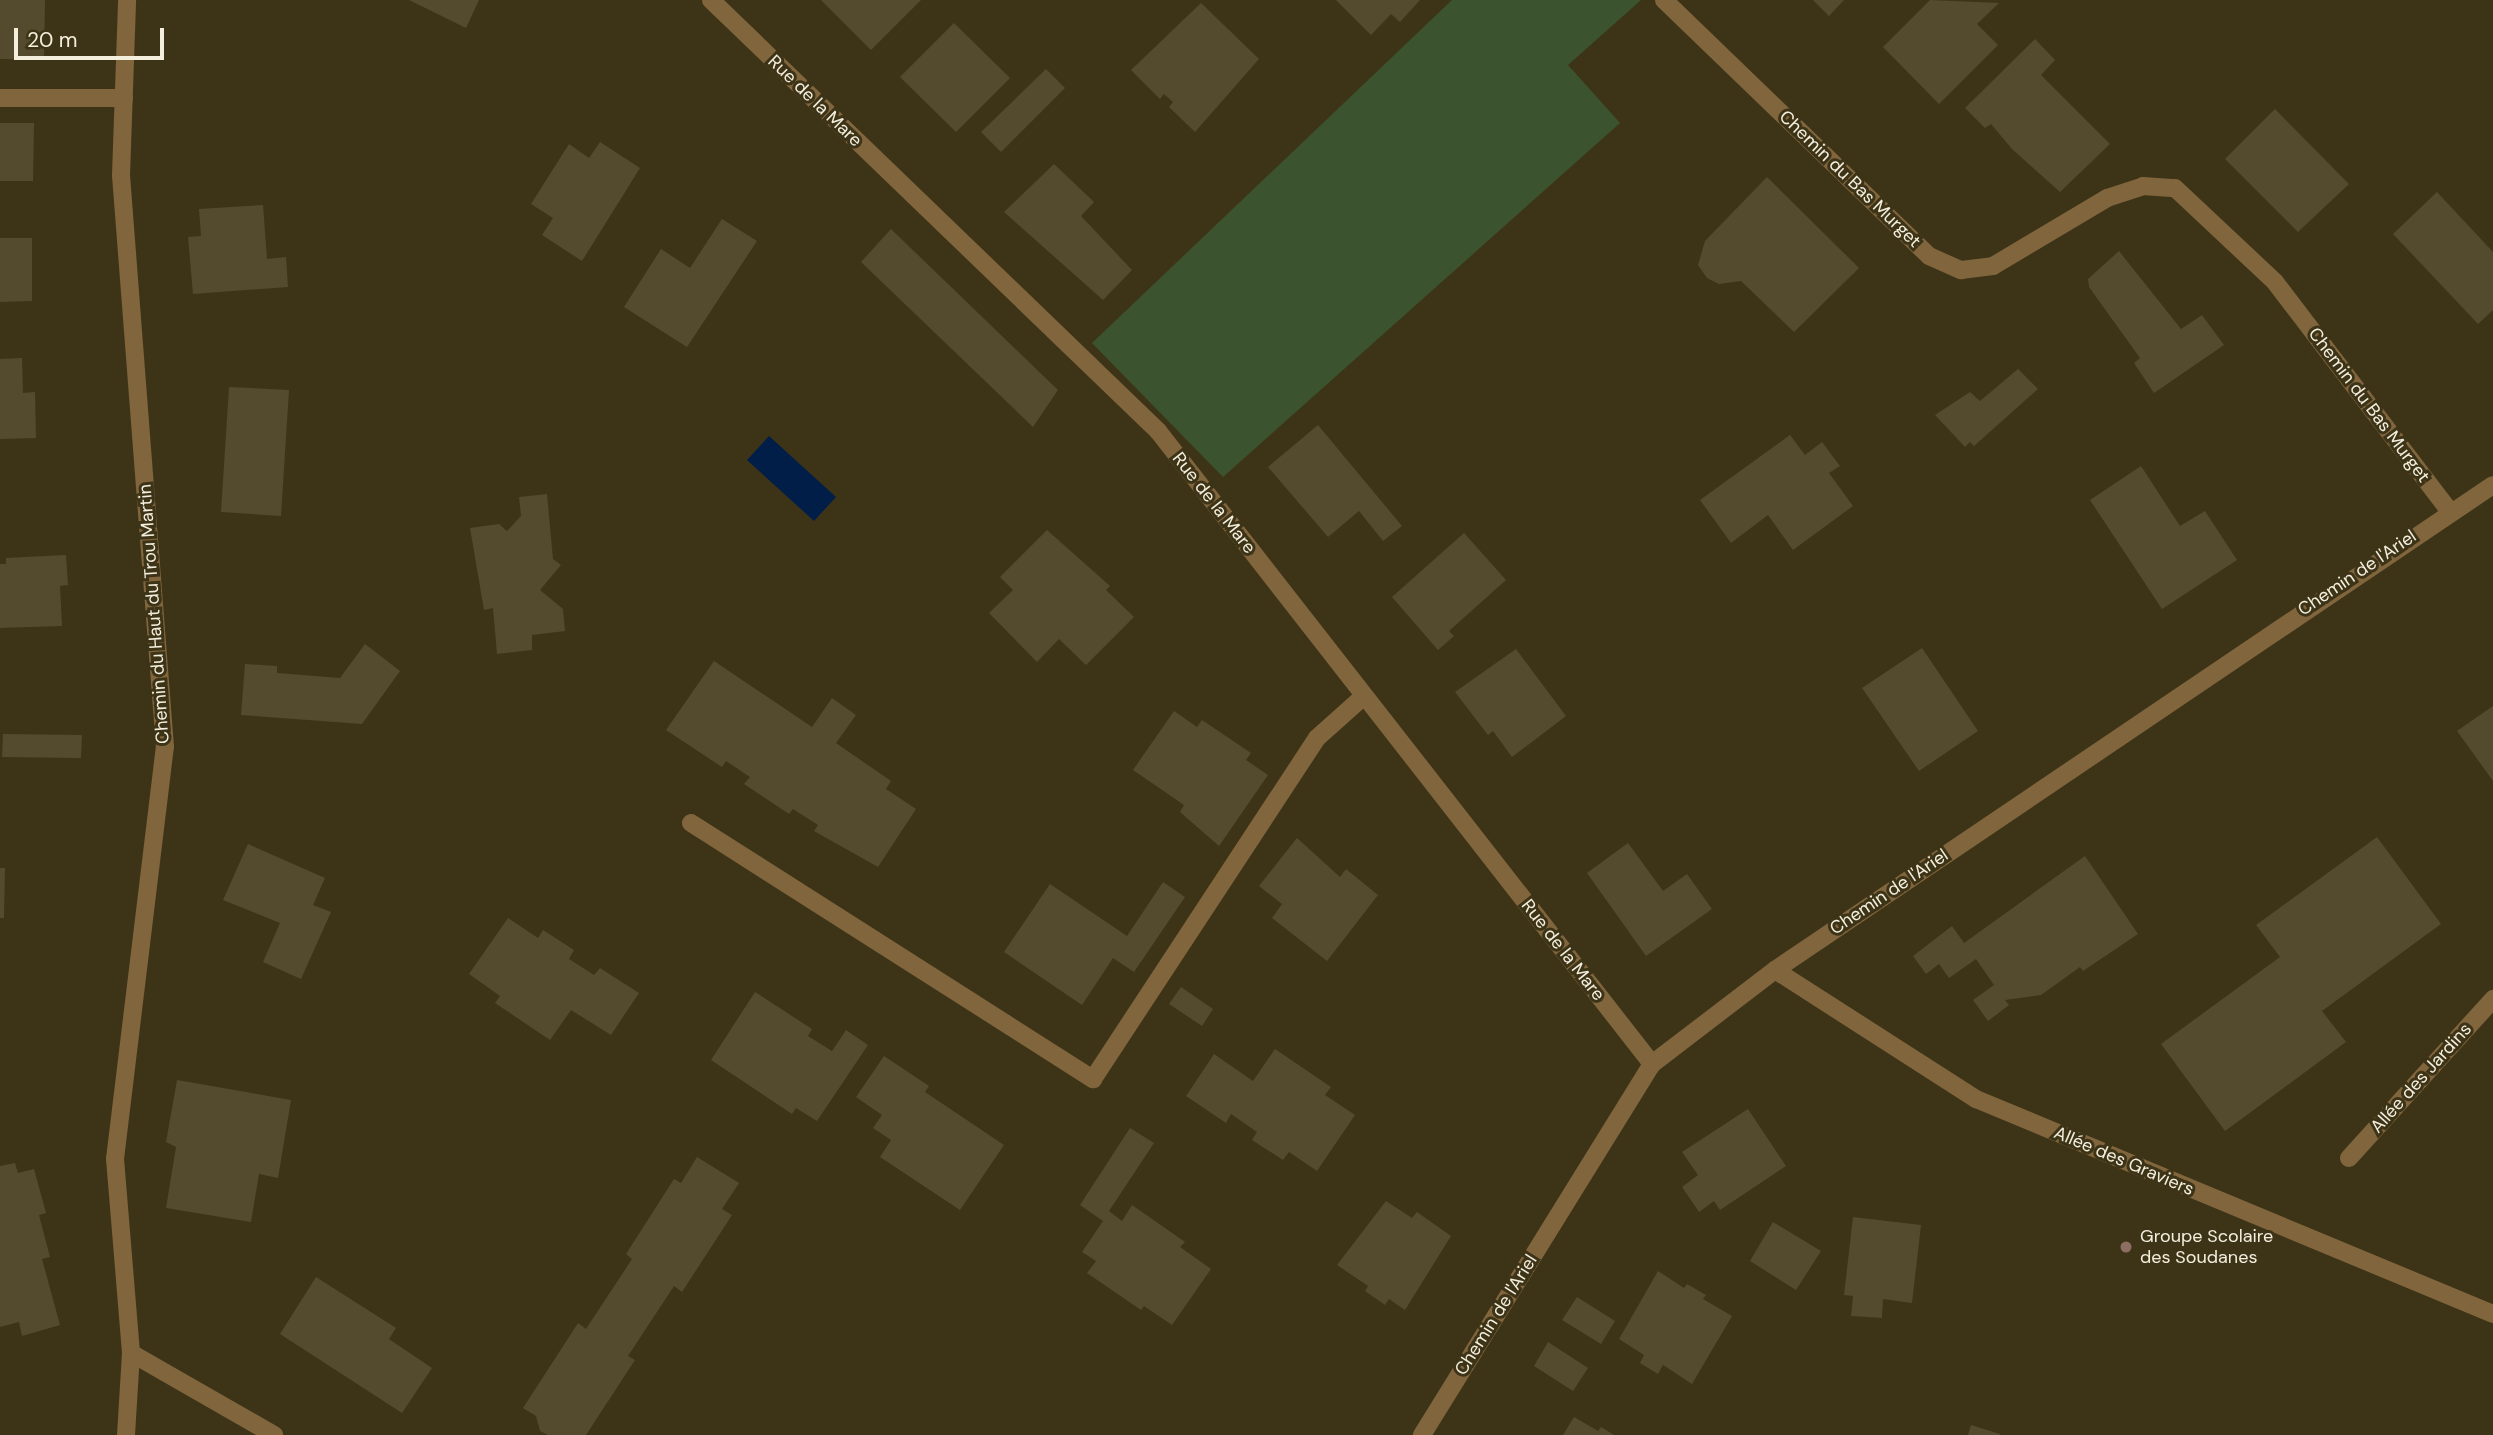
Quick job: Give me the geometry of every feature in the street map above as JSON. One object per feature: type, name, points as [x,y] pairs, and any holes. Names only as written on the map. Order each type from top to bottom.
[{"type":"street","name":"Chemin du Haut du Trou Martin","points":[[126,1435],[131,1353],[116,1159],[165,747],[121,175],[127,0]]},
{"type":"street","name":"Rue de la Mare","points":[[711,0],[1158,431],[1652,1065]]},
{"type":"street","name":"Chemin du Bas Murget","points":[[1664,0],[1929,256],[1961,270],[1993,266],[2107,198],[2143,187],[2175,188],[2275,282],[2449,510]]},
{"type":"street","points":[[0,98],[124,99]]},
{"type":"street","name":"Chemin de l'Ariel","points":[[1422,1435],[1652,1065],[1775,970],[2449,510],[2493,485]]},
{"type":"street","points":[[691,823],[1094,1079],[1317,738],[1364,696]]},
{"type":"street","name":"Allée des Graviers","points":[[1775,970],[1976,1099],[2493,1314]]},
{"type":"street","name":"Allée des Jardins","points":[[2349,1158],[2493,999]]},
{"type":"street","points":[[131,1353],[274,1435]]},
{"type":"green space","points":[[1452,0],[1641,0],[1568,65],[1620,123],[1223,477],[1092,343]]},
{"type":"water","points":[[769,436],[836,497],[814,521],[747,460]]},
{"type":"building","points":[[0,0],[45,0],[44,60],[0,59]]},
{"type":"building","points":[[409,0],[479,0],[466,28]]},
{"type":"building","points":[[821,0],[921,0],[871,50]]},
{"type":"building","points":[[1336,0],[1420,0],[1400,22],[1391,14],[1371,35]]},
{"type":"building","points":[[1813,0],[1844,0],[1829,16]]},
{"type":"building","points":[[1930,0],[1999,3],[1977,24],[1998,45],[1939,104],[1883,47]]},
{"type":"building","points":[[1201,3],[1259,59],[1195,132],[1169,107],[1173,102],[1164,94],[1160,99],[1131,70]]},
{"type":"building","points":[[954,23],[1010,78],[956,132],[900,77]]},
{"type":"building","points":[[2035,39],[2055,60],[2041,75],[2110,144],[2060,192],[2012,149],[1991,124],[1985,128],[1965,108]]},
{"type":"building","points":[[1046,69],[1065,88],[1001,152],[981,132]]},
{"type":"building","points":[[2275,109],[2349,184],[2298,232],[2225,159]]},
{"type":"building","points":[[0,123],[34,123],[33,181],[0,181]]},
{"type":"building","points":[[600,142],[640,168],[582,261],[542,235],[553,218],[531,204],[569,144],[589,158]]},
{"type":"building","points":[[1054,164],[1094,202],[1081,216],[1132,270],[1103,300],[1004,212]]},
{"type":"building","points":[[1767,177],[1859,268],[1794,332],[1741,281],[1719,284],[1707,278],[1698,265],[1705,241]]},
{"type":"building","points":[[2437,192],[2493,252],[2493,310],[2478,324],[2393,234]]},
{"type":"building","points":[[263,205],[267,259],[286,257],[288,287],[193,294],[188,237],[201,236],[199,209]]},
{"type":"building","points":[[722,219],[757,241],[687,347],[624,307],[661,249],[690,268]]},
{"type":"building","points":[[891,229],[1058,390],[1033,427],[861,262]]},
{"type":"building","points":[[0,238],[32,238],[32,301],[0,302]]},
{"type":"building","points":[[2119,251],[2181,329],[2202,315],[2224,345],[2154,393],[2134,363],[2140,358],[2089,287],[2088,279]]},
{"type":"building","points":[[22,358],[23,393],[35,392],[36,438],[0,439],[0,359]]},
{"type":"building","points":[[2018,369],[2038,389],[1974,446],[1970,442],[1965,447],[1935,415],[1970,392],[1980,401]]},
{"type":"building","points":[[229,387],[289,390],[281,516],[221,512]]},
{"type":"building","points":[[1318,425],[1402,526],[1383,541],[1359,511],[1328,537],[1268,467]]},
{"type":"building","points":[[1790,435],[1805,455],[1822,442],[1840,466],[1829,473],[1853,506],[1793,550],[1768,515],[1731,543],[1700,500]]},
{"type":"building","points":[[2141,466],[2180,526],[2205,511],[2237,560],[2162,609],[2090,500]]},
{"type":"building","points":[[547,494],[553,559],[561,565],[540,590],[563,609],[565,631],[532,635],[532,650],[497,654],[493,608],[484,610],[470,528],[499,524],[507,531],[521,516],[519,497]]},
{"type":"building","points":[[1047,530],[1110,586],[1106,590],[1134,617],[1086,665],[1059,639],[1037,662],[989,613],[1013,590],[1000,577]]},
{"type":"building","points":[[1464,533],[1506,580],[1449,631],[1454,636],[1438,650],[1392,597]]},
{"type":"building","points":[[66,555],[68,585],[60,586],[62,626],[0,628],[0,564],[6,564],[6,558]]},
{"type":"building","points":[[365,644],[400,671],[362,724],[241,715],[245,664],[277,666],[277,673],[340,678]]},
{"type":"building","points":[[1922,648],[1978,731],[1919,771],[1862,688]]},
{"type":"building","points":[[1516,649],[1566,716],[1512,757],[1493,731],[1488,735],[1455,692]]},
{"type":"building","points":[[714,661],[812,727],[832,698],[856,715],[836,743],[891,781],[886,789],[916,809],[878,867],[814,831],[818,825],[793,809],[789,814],[744,784],[750,777],[726,761],[722,767],[666,730]]},
{"type":"building","points":[[2493,706],[2493,781],[2457,731]]},
{"type":"building","points":[[1174,711],[1197,727],[1202,720],[1251,753],[1246,760],[1268,775],[1219,846],[1180,812],[1184,805],[1133,770]]},
{"type":"building","points":[[3,734],[82,735],[81,758],[2,757]]},
{"type":"building","points":[[2377,837],[2441,924],[2322,1011],[2346,1042],[2225,1131],[2161,1044],[2280,957],[2256,925]]},
{"type":"building","points":[[1297,838],[1340,877],[1346,869],[1378,895],[1327,961],[1272,918],[1282,904],[1259,886]]},
{"type":"building","points":[[1628,843],[1663,891],[1687,874],[1712,909],[1646,956],[1587,873]]},
{"type":"building","points":[[248,844],[325,878],[313,905],[331,912],[301,979],[263,962],[280,923],[223,900]]},
{"type":"building","points":[[2085,856],[2138,934],[2083,971],[2080,967],[2041,995],[2005,1000],[2009,1005],[1988,1021],[1973,1000],[1994,985],[1976,959],[1949,978],[1939,964],[1926,974],[1913,956],[1952,926],[1964,943]]},
{"type":"building","points":[[0,868],[5,868],[4,918],[0,918]]},
{"type":"building","points":[[1163,882],[1185,897],[1134,972],[1113,958],[1082,1005],[1004,952],[1050,884],[1127,936]]},
{"type":"building","points":[[508,918],[538,938],[543,930],[574,950],[569,959],[594,975],[600,968],[639,993],[611,1035],[571,1010],[550,1040],[495,1003],[500,996],[469,974]]},
{"type":"building","points":[[1181,987],[1213,1009],[1202,1026],[1169,1004]]},
{"type":"building","points":[[755,992],[812,1029],[808,1036],[832,1051],[846,1030],[868,1045],[817,1121],[796,1108],[792,1114],[711,1060]]},
{"type":"building","points":[[1275,1049],[1331,1087],[1325,1095],[1355,1115],[1317,1171],[1289,1152],[1283,1160],[1252,1140],[1257,1132],[1231,1114],[1226,1123],[1186,1096],[1214,1054],[1253,1081]]},
{"type":"building","points":[[884,1056],[929,1086],[925,1092],[1004,1145],[960,1210],[880,1157],[891,1140],[873,1128],[882,1115],[856,1097]]},
{"type":"building","points":[[177,1080],[291,1100],[278,1178],[259,1174],[251,1222],[166,1208],[176,1147],[166,1142]]},
{"type":"building","points":[[1748,1109],[1786,1166],[1720,1210],[1714,1201],[1699,1212],[1682,1187],[1698,1175],[1682,1152]]},
{"type":"building","points":[[1130,1128],[1154,1143],[1109,1211],[1122,1221],[1132,1205],[1185,1242],[1180,1247],[1211,1269],[1172,1325],[1144,1306],[1141,1310],[1087,1273],[1096,1261],[1082,1252],[1103,1221],[1080,1205]]},
{"type":"building","points":[[697,1157],[739,1183],[722,1209],[732,1215],[682,1292],[674,1286],[628,1356],[635,1360],[586,1435],[548,1435],[540,1431],[536,1416],[523,1408],[578,1323],[586,1329],[632,1259],[626,1254],[674,1179],[681,1183]]},
{"type":"building","points":[[15,1163],[18,1173],[34,1169],[46,1213],[39,1215],[50,1257],[42,1259],[60,1325],[22,1336],[19,1322],[0,1327],[0,1166]]},
{"type":"building","points":[[1386,1201],[1412,1218],[1417,1212],[1451,1236],[1405,1310],[1389,1299],[1385,1305],[1365,1291],[1368,1286],[1337,1265]]},
{"type":"building","points":[[1853,1217],[1921,1225],[1912,1303],[1883,1299],[1882,1318],[1851,1316],[1853,1296],[1844,1295]]},
{"type":"building","points":[[1773,1222],[1821,1251],[1796,1290],[1750,1261]]},
{"type":"building","points":[[1658,1271],[1684,1288],[1687,1284],[1706,1295],[1703,1299],[1732,1316],[1692,1384],[1663,1365],[1658,1374],[1640,1363],[1644,1355],[1619,1339]]},
{"type":"building","points":[[316,1277],[396,1328],[389,1339],[432,1368],[402,1413],[280,1334]]},
{"type":"building","points":[[1577,1297],[1615,1321],[1601,1344],[1562,1320]]},
{"type":"building","points":[[1548,1342],[1588,1368],[1573,1391],[1534,1366]]},
{"type":"building","points":[[1574,1417],[1598,1431],[1601,1427],[1614,1435],[1563,1435]]},
{"type":"building","points":[[1971,1425],[2000,1434],[2000,1435],[1968,1435]]},
{"type":"place","name":"Groupe Scolaire des Soudanes","points":[[2126,1247]]}]
